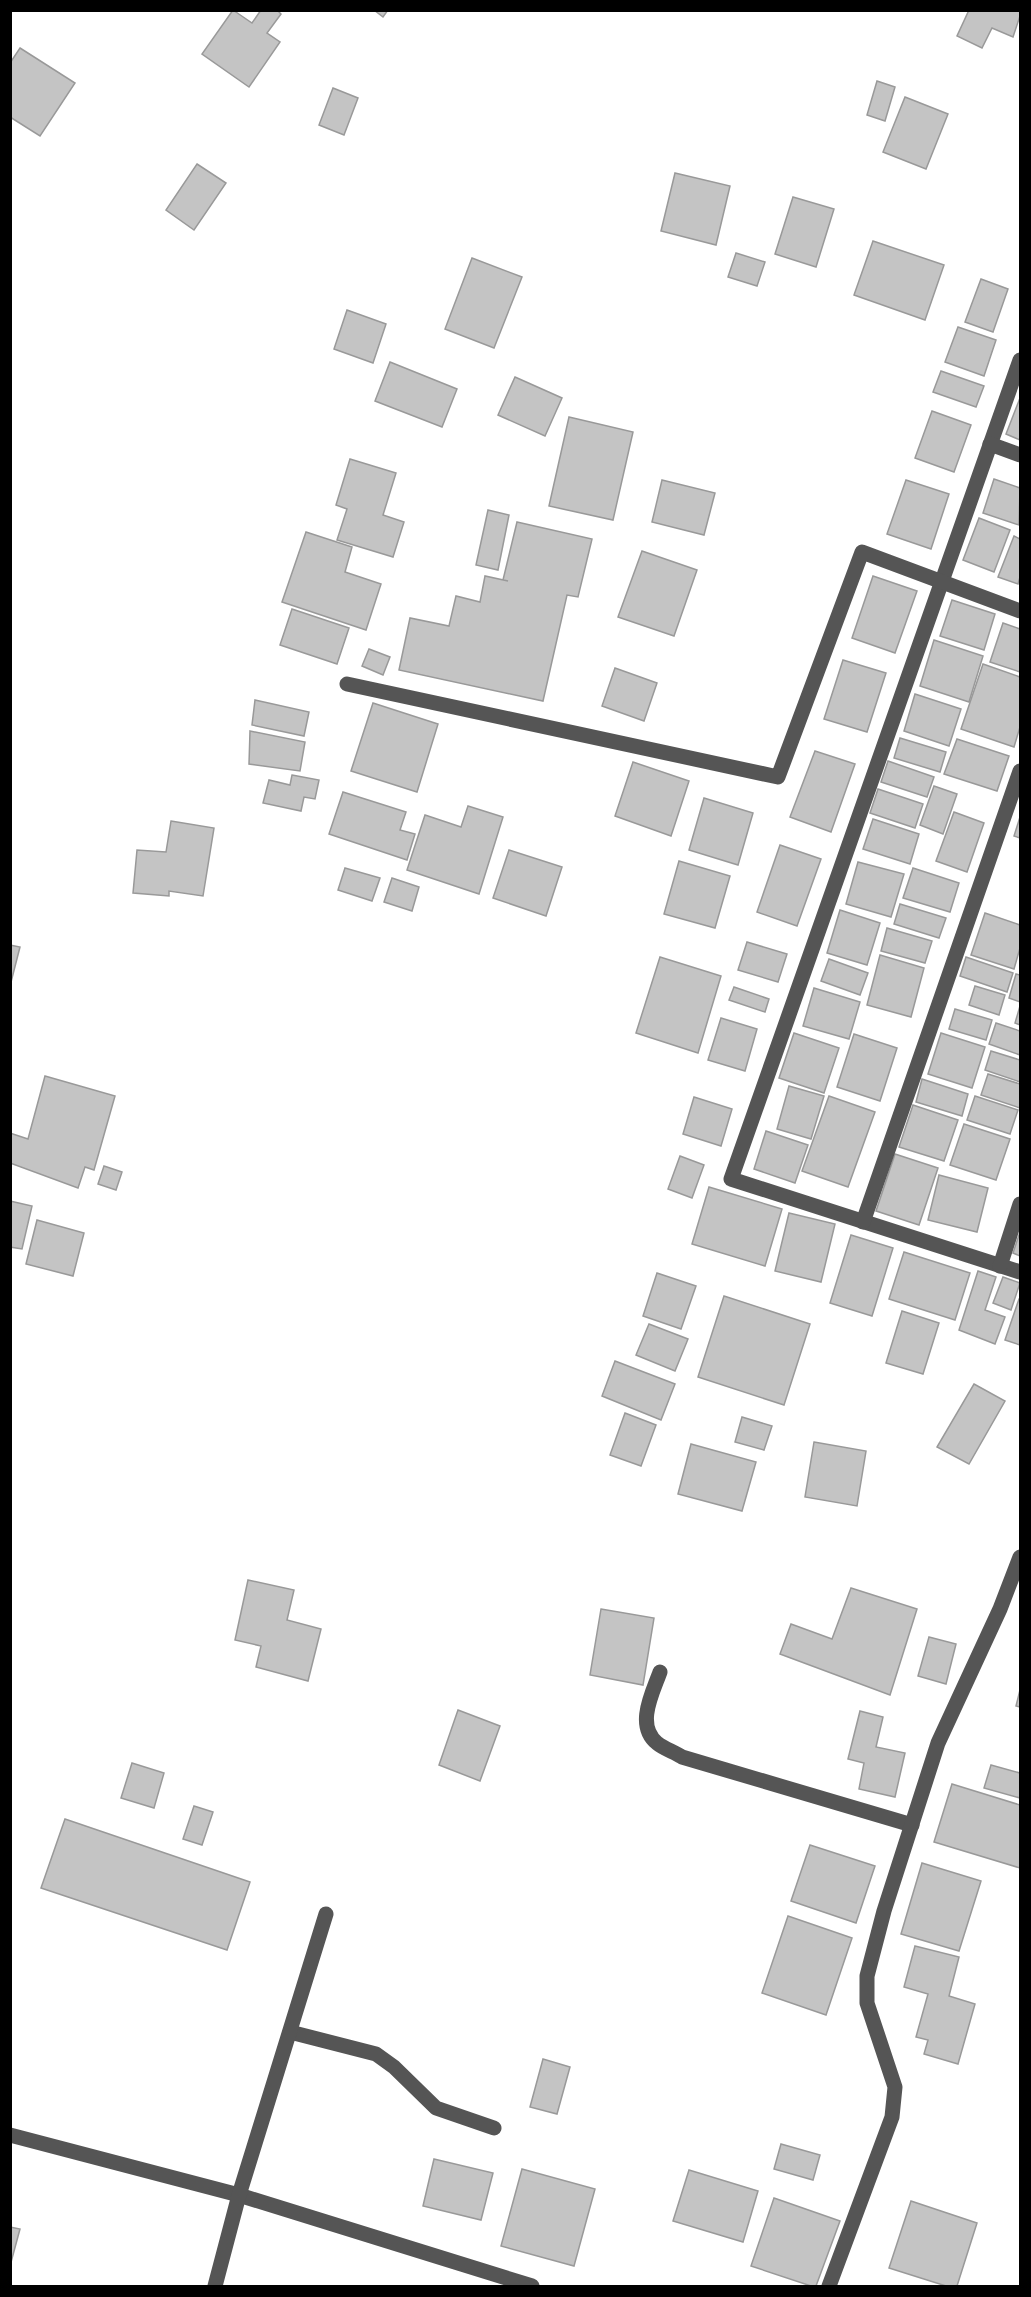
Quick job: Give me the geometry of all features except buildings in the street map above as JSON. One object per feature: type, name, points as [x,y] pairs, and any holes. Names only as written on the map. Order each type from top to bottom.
[{"type":"street","points":[[1020,360],[944,582],[731,1179],[1020,1272]]},
{"type":"street","points":[[990,444],[1020,455]]},
{"type":"street","points":[[347,684],[778,777],[862,552],[1020,611]]},
{"type":"street","points":[[863,1221],[1020,771]]},
{"type":"street","points":[[1000,1266],[1020,1204]]},
{"type":"street","points":[[830,2286],[892,2116],[895,2087],[867,2004],[867,1976],[884,1911],[938,1743],[1000,1609],[1020,1557]]},
{"type":"street","points":[[660,1672],[647,1708],[647,1721],[656,1743],[682,1757],[912,1825]]},
{"type":"street","points":[[215,2286],[239,2195],[326,1914]]},
{"type":"street","points":[[290,2032],[376,2054],[394,2067],[436,2108],[494,2128]]},
{"type":"street","points":[[10,2135],[239,2195],[532,2286]]}]
